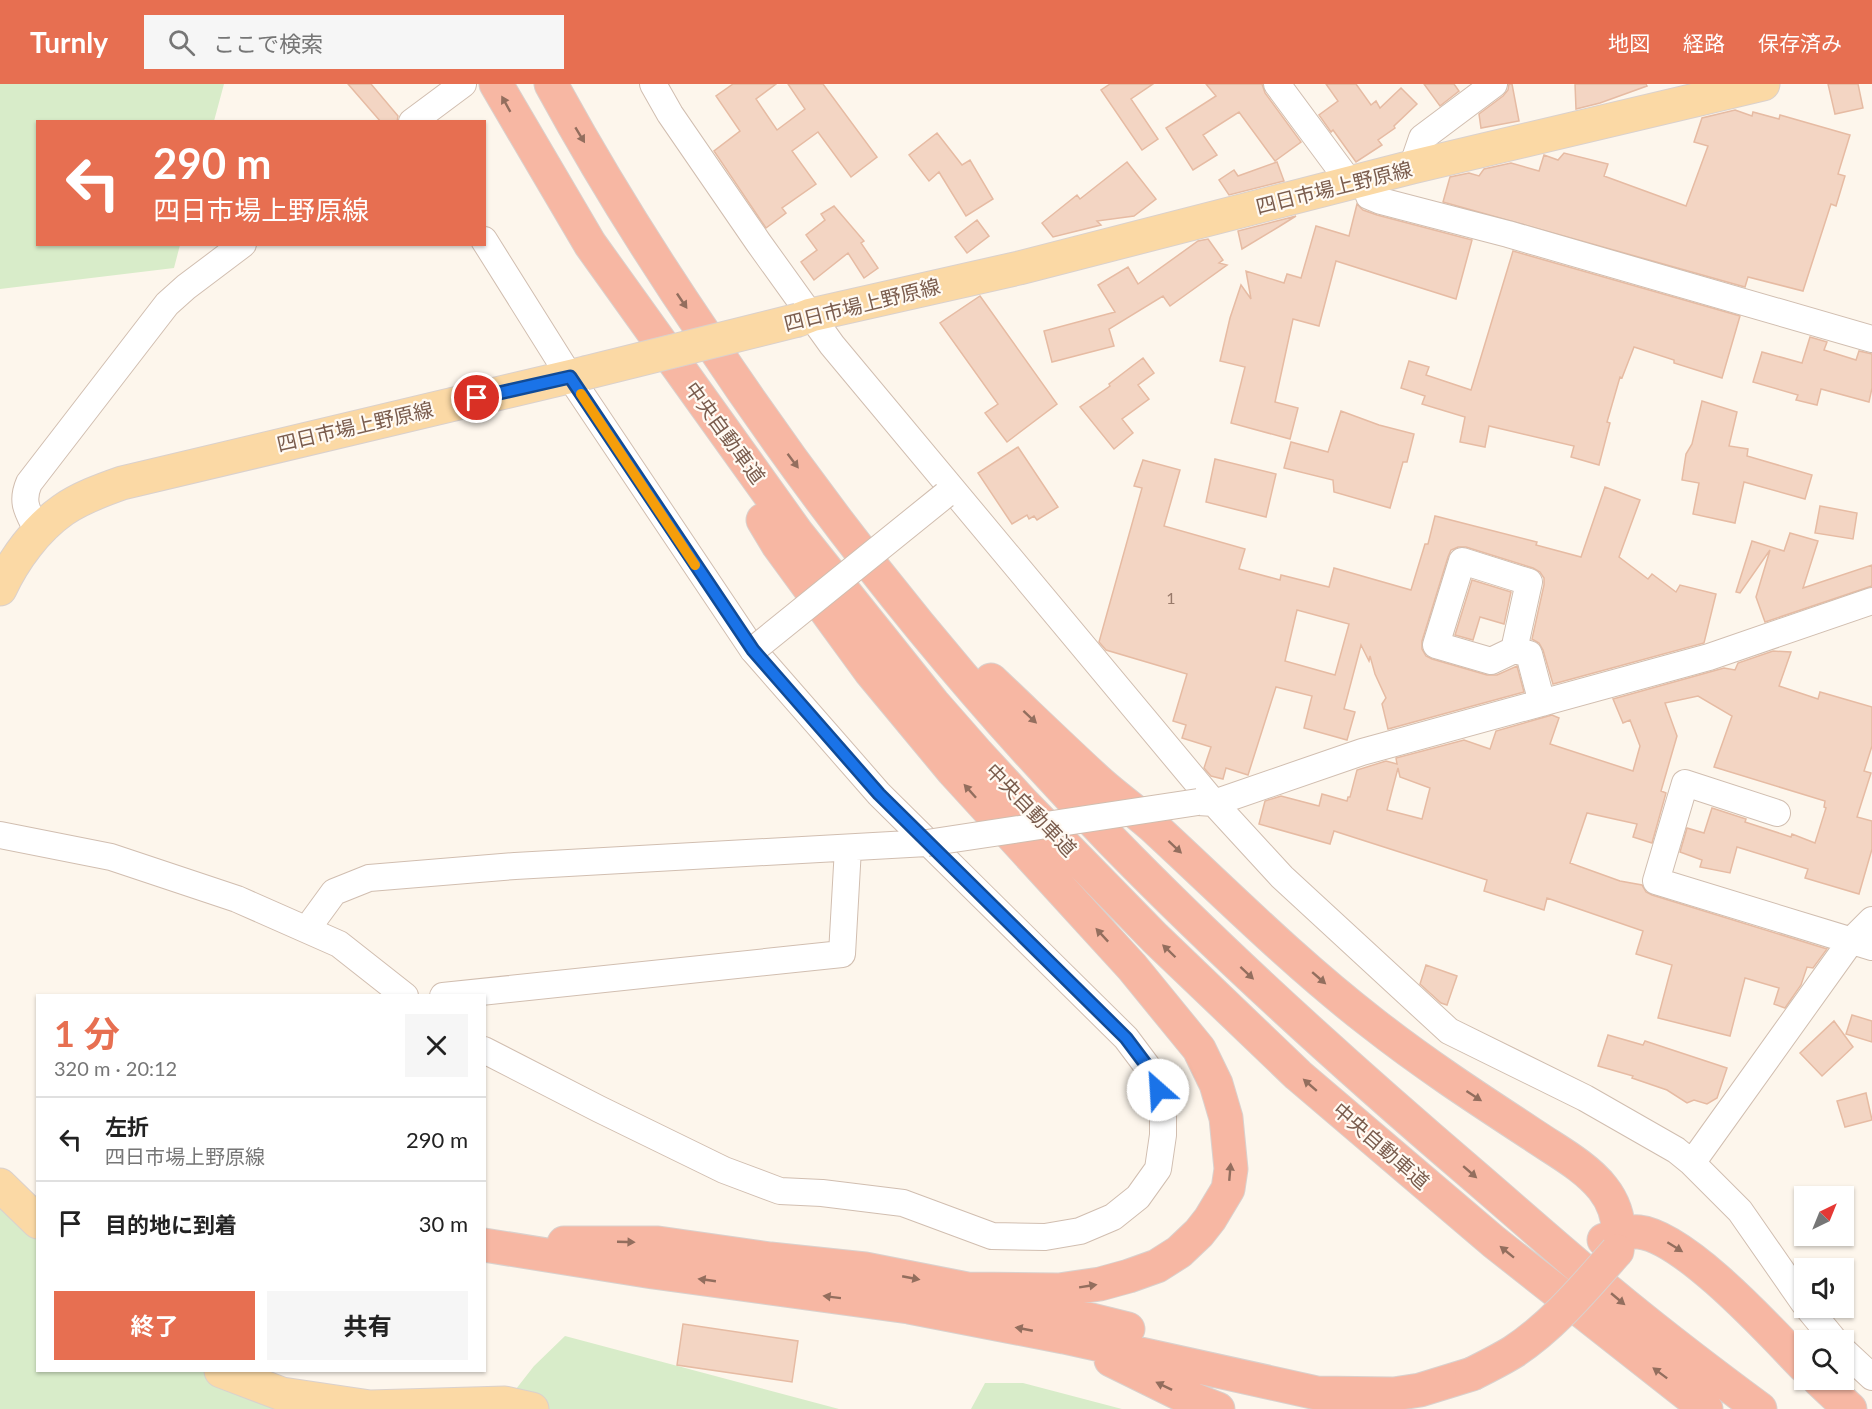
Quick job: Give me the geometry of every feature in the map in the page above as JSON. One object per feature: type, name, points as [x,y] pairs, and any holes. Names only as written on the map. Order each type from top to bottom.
[{"type":"highway","name":"中央自動車道","points":[[495,84],[591,244],[804,542],[933,704],[1023,803],[1155,938],[1298,1075],[1494,1242],[1706,1409]]},
{"type":"highway","name":"中央自動車道","points":[[551,84],[658,265],[755,410],[841,526],[931,640],[1027,750],[1110,838],[1204,932],[1394,1107],[1613,1295],[1760,1409]]},
{"type":"highway","points":[[591,244],[778,545],[870,671],[961,780],[1132,967],[1199,1049],[1216,1084],[1226,1118],[1230,1145],[1231,1169],[1228,1189],[1210,1219],[1179,1252],[1157,1266],[1100,1284],[1059,1290],[967,1289]]},
{"type":"highway","points":[[486,1234],[573,1244],[658,1243],[770,1259],[865,1269],[967,1289],[1303,1372],[1375,1376],[1418,1369],[1467,1365],[1515,1351],[1538,1333],[1582,1291],[1614,1242],[1618,1218],[1608,1195],[1594,1179],[1573,1161],[1436,1071],[1369,1021],[1310,970],[1156,829],[1101,784],[972,662],[841,526]]},
{"type":"highway","points":[[1614,1242],[1638,1232],[1654,1236],[1673,1245],[1692,1258],[1794,1356]]},
{"type":"highway","points":[[486,1245],[652,1272],[909,1307],[1064,1337],[1317,1393],[1394,1394],[1420,1390],[1467,1365]]},
{"type":"highway","points":[[1064,1337],[1180,1394],[1218,1409]]},
{"type":"highway","points":[[1830,1390],[1850,1409]]},
{"type":"main road","name":"四日市場上野原線","points":[[0,589],[7,574],[38,532],[63,510],[97,492],[122,483],[1019,268],[1412,168],[1763,84]]},
{"type":"main road","points":[[0,1185],[36,1220]]},
{"type":"main road","points":[[224,1372],[282,1394],[370,1407],[506,1403],[532,1409]]},
{"type":"street","points":[[415,120],[463,84]]},
{"type":"street","points":[[653,84],[670,114],[744,222],[805,318],[832,345],[1206,802],[1282,877],[1449,1031],[1585,1098],[1676,1150],[1692,1163],[1740,1211],[1794,1289]]},
{"type":"street","points":[[1277,84],[1369,196],[1872,339]]},
{"type":"street","points":[[1412,168],[1422,138],[1494,84]]},
{"type":"street","points":[[486,243],[578,375],[753,650],[871,785],[1126,1038],[1153,1074],[1163,1105],[1163,1136],[1158,1169],[1138,1197],[1113,1216],[1080,1231],[1046,1238],[992,1236],[903,1203],[822,1193],[780,1191],[724,1170],[486,1051]]},
{"type":"street","points":[[38,532],[25,507],[24,495],[29,483],[167,304],[186,286],[240,246]]},
{"type":"street","points":[[753,650],[950,492]]},
{"type":"street","points":[[307,929],[334,892],[369,878],[515,866],[927,843],[1206,802],[1362,752],[1708,657],[1872,601]]},
{"type":"street","points":[[1514,650],[1529,654],[1542,703]]},
{"type":"street","points":[[1777,813],[1685,783],[1656,881],[1862,944]]},
{"type":"street","points":[[0,835],[111,857],[237,899],[339,944],[402,994]]},
{"type":"street","points":[[462,994],[842,954],[848,848]]},
{"type":"street","points":[[1692,1163],[1862,944],[1872,920]]},
{"type":"street","points":[[1816,1318],[1826,1330]]},
{"type":"street","points":[[1854,1360],[1872,1377]]},
{"type":"green space","points":[[0,84],[224,84],[214,120],[36,120],[36,246],[180,246],[174,268],[0,289]]},
{"type":"green space","points":[[0,1185],[36,1221],[36,1372],[224,1372],[282,1394],[505,1403],[534,1366],[565,1336],[839,1409],[0,1409]]},
{"type":"green space","points":[[985,1383],[1023,1383],[1122,1409],[971,1409]]},
{"type":"building","points":[[348,84],[371,84],[398,116],[397,120],[379,120]]},
{"type":"building","points":[[733,84],[776,84],[756,99],[777,130],[805,109],[788,84],[823,84],[877,157],[851,177],[818,132],[792,151],[816,184],[782,208],[786,213],[766,228],[714,151],[740,131],[716,96]]},
{"type":"building","points":[[1110,84],[1153,84],[1131,99],[1158,139],[1142,150],[1101,90]]},
{"type":"building","points":[[1206,84],[1262,84],[1265,93],[1301,142],[1275,161],[1239,112],[1203,135],[1217,155],[1193,170],[1166,128],[1216,96]]},
{"type":"building","points":[[1326,84],[1356,84],[1371,105],[1376,101],[1380,108],[1401,88],[1417,104],[1394,126],[1395,128],[1378,140],[1382,145],[1356,162],[1319,115],[1338,101]]},
{"type":"building","points":[[1424,84],[1454,84],[1459,91],[1440,106]]},
{"type":"building","points":[[1509,84],[1512,84],[1519,121],[1481,128],[1479,114],[1503,96]]},
{"type":"building","points":[[1575,84],[1646,84],[1647,86],[1576,109]]},
{"type":"building","points":[[1828,84],[1858,84],[1863,108],[1835,114]]},
{"type":"building","points":[[1735,110],[1752,116],[1753,112],[1779,119],[1780,115],[1850,135],[1838,174],[1845,176],[1836,206],[1831,204],[1803,291],[1748,277],[1745,287],[1443,202],[1450,177],[1469,173],[1479,176],[1484,169],[1511,163],[1539,171],[1544,155],[1558,160],[1564,153],[1608,164],[1604,176],[1686,206],[1708,146],[1694,142],[1702,118]]},
{"type":"building","points":[[937,133],[962,165],[970,160],[993,199],[966,216],[939,172],[929,181],[909,155]]},
{"type":"building","points":[[1127,162],[1156,199],[1134,216],[1097,221],[1101,225],[1053,237],[1042,223],[1077,195],[1080,199]]},
{"type":"building","points":[[1277,162],[1284,181],[1229,195],[1219,180],[1234,170],[1238,176]]},
{"type":"building","points":[[1357,204],[1363,210],[1377,215],[1472,240],[1456,299],[1336,261],[1319,326],[1293,319],[1275,402],[1298,408],[1290,439],[1231,423],[1245,367],[1220,361],[1230,318],[1241,285],[1251,299],[1246,271],[1284,283],[1287,274],[1301,278],[1316,226],[1349,236]]},
{"type":"building","points":[[834,206],[864,241],[861,243],[878,268],[864,278],[848,253],[814,280],[801,262],[817,250],[806,235],[825,220],[821,214]]},
{"type":"building","points":[[1296,216],[1280,226],[1242,249],[1238,231]]},
{"type":"building","points":[[977,220],[989,236],[967,253],[955,237]]},
{"type":"building","points":[[1208,239],[1223,260],[1219,263],[1227,265],[1170,306],[1163,296],[1109,329],[1114,346],[1052,362],[1044,331],[1115,312],[1098,285],[1128,267],[1138,284],[1198,241]]},
{"type":"building","points":[[1513,251],[1740,316],[1722,378],[1674,363],[1674,360],[1634,347],[1622,378],[1620,377],[1607,422],[1610,423],[1599,465],[1571,457],[1574,446],[1489,426],[1485,447],[1460,442],[1465,417],[1422,404],[1425,396],[1401,388],[1409,361],[1429,367],[1426,375],[1471,390]]},
{"type":"building","points":[[980,296],[1057,404],[1007,442],[985,413],[998,404],[940,323]]},
{"type":"building","points":[[1810,337],[1827,342],[1824,350],[1856,360],[1859,351],[1872,354],[1872,388],[1869,402],[1821,389],[1817,405],[1796,400],[1798,395],[1753,382],[1762,352],[1802,363]]},
{"type":"building","points":[[1143,358],[1154,373],[1138,385],[1149,399],[1122,419],[1133,433],[1114,449],[1080,407],[1110,386],[1109,384]]},
{"type":"building","points":[[1702,401],[1737,412],[1729,446],[1748,449],[1747,456],[1812,475],[1805,499],[1744,482],[1735,523],[1693,514],[1699,483],[1682,480],[1686,454],[1692,444]]},
{"type":"building","points":[[1341,411],[1379,425],[1414,434],[1407,462],[1403,462],[1390,508],[1334,492],[1333,480],[1284,468],[1291,442],[1328,452]]},
{"type":"building","points":[[1018,447],[1058,507],[1037,520],[1034,516],[1029,519],[1027,515],[1012,524],[978,473]]},
{"type":"building","points":[[1215,459],[1276,474],[1266,517],[1206,502]]},
{"type":"building","points":[[1143,460],[1180,470],[1164,526],[1245,549],[1239,569],[1280,580],[1281,575],[1329,587],[1334,568],[1411,590],[1425,544],[1428,544],[1435,516],[1537,542],[1536,545],[1581,557],[1605,487],[1640,500],[1619,557],[1648,579],[1652,574],[1676,592],[1680,585],[1716,594],[1704,643],[1553,684],[1543,650],[1539,643],[1532,639],[1544,585],[1544,578],[1540,572],[1466,547],[1458,547],[1451,550],[1448,557],[1422,641],[1422,649],[1426,656],[1432,659],[1487,675],[1497,675],[1517,666],[1524,692],[1388,729],[1382,704],[1386,698],[1370,656],[1369,661],[1361,645],[1344,709],[1355,712],[1347,740],[1304,728],[1312,696],[1276,687],[1248,775],[1226,768],[1223,779],[1211,776],[1204,768],[1211,747],[1182,738],[1186,725],[1173,721],[1187,674],[1106,650],[1099,642],[1142,488],[1134,486]],"holes":[[[1297,610],[1349,624],[1335,675],[1285,661]]]},
{"type":"building","points":[[1820,506],[1857,513],[1853,539],[1815,533]]},
{"type":"building","points":[[1790,533],[1818,541],[1803,588],[1872,565],[1872,586],[1765,622],[1756,597],[1770,550],[1740,593],[1736,592],[1752,541],[1784,551]]},
{"type":"building","points":[[1472,580],[1511,592],[1504,624],[1480,617],[1473,640],[1455,635]]},
{"type":"building","points":[[1773,651],[1791,652],[1779,686],[1818,699],[1820,692],[1872,707],[1872,746],[1864,771],[1871,773],[1857,817],[1872,821],[1872,849],[1859,894],[1805,878],[1808,869],[1737,847],[1730,873],[1700,867],[1702,860],[1680,852],[1687,828],[1704,833],[1712,808],[1746,819],[1745,822],[1791,837],[1792,834],[1815,843],[1826,808],[1824,807],[1825,801],[1714,767],[1732,716],[1698,696],[1665,703],[1677,736],[1661,791],[1666,793],[1652,843],[1633,837],[1637,824],[1587,813],[1570,863],[1620,881],[1642,885],[1646,892],[1652,895],[1827,949],[1813,968],[1807,967],[1801,985],[1785,1008],[1774,1004],[1779,988],[1745,978],[1730,1036],[1658,1018],[1672,965],[1636,954],[1643,931],[1547,898],[1544,910],[1484,891],[1487,880],[1334,831],[1330,844],[1259,824],[1265,801],[1281,796],[1319,806],[1322,794],[1347,801],[1357,770],[1386,761],[1397,764],[1396,758],[1464,740],[1490,749],[1496,731],[1552,715],[1559,718],[1550,744],[1633,771],[1640,746],[1630,720],[1623,723],[1613,699],[1724,668],[1735,670],[1738,663]],"holes":[[[1398,768],[1400,777],[1430,788],[1422,819],[1387,810]]]},
{"type":"building","points":[[1426,965],[1457,976],[1447,1005],[1441,1003],[1420,984]]},
{"type":"building","points":[[1852,1015],[1872,1021],[1872,1042],[1846,1034]]},
{"type":"building","points":[[1834,1021],[1853,1047],[1822,1076],[1800,1053]]},
{"type":"building","points":[[1608,1035],[1643,1045],[1645,1041],[1727,1068],[1717,1098],[1707,1104],[1694,1100],[1687,1103],[1667,1090],[1632,1078],[1633,1076],[1598,1066]]},
{"type":"building","points":[[1866,1093],[1872,1120],[1845,1127],[1837,1101]]},
{"type":"building","points":[[683,1324],[798,1341],[792,1382],[677,1365]]},
{"type":"slow traffic","points":[[581,394],[695,565]]},
{"type":"route","points":[[477,398],[570,377],[667,525],[753,650],[879,794],[1126,1038],[1153,1074],[1158,1090]]}]
